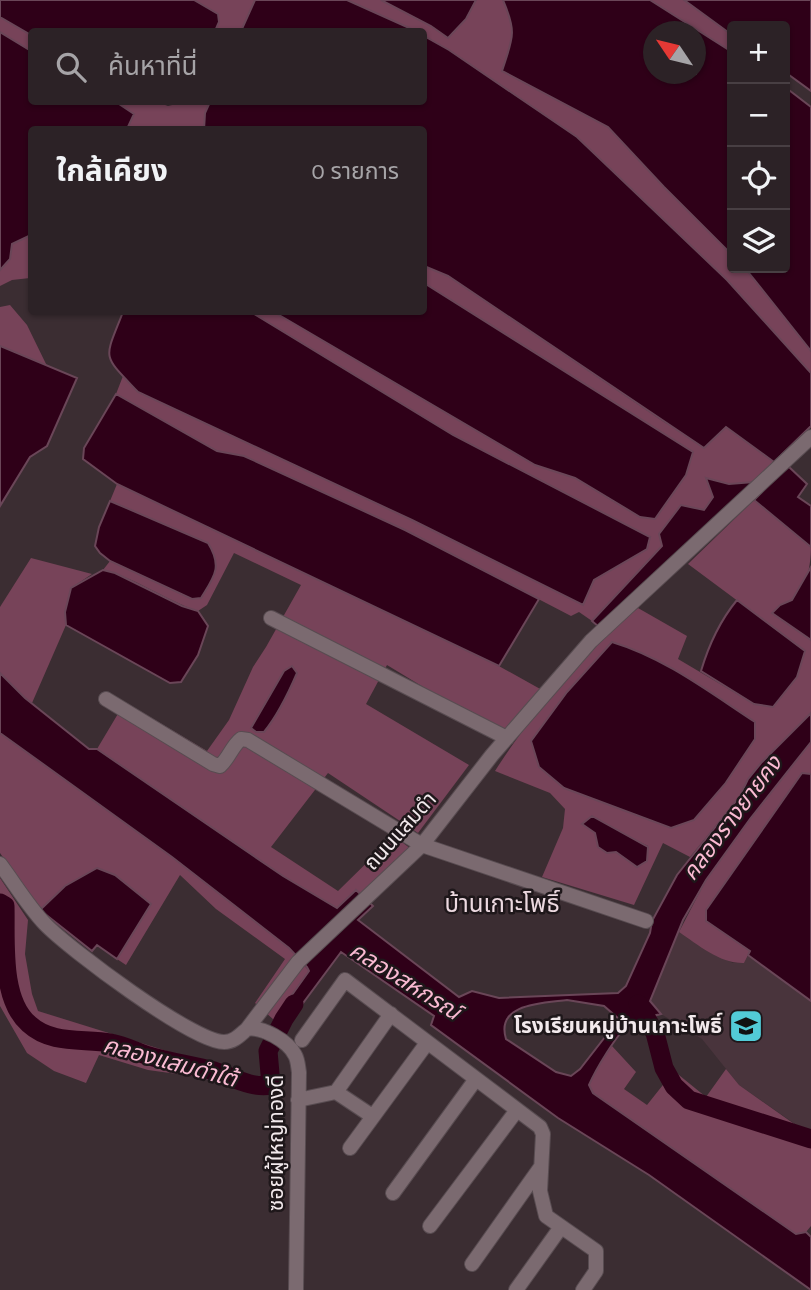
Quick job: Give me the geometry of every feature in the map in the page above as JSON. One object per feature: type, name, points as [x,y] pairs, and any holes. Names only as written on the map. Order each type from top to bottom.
[{"type":"street","name":"ถนนแสมดำ","points":[[251,1028],[298,962],[422,845],[507,738],[591,641],[811,438]]},
{"type":"street","points":[[271,618],[507,738]]},
{"type":"street","points":[[106,699],[213,764],[220,766],[241,738],[248,740],[422,845],[640,920]]},
{"type":"street","points":[[0,864],[46,924],[124,987],[209,1039],[224,1042],[237,1038],[251,1028]]},
{"type":"street","points":[[302,1040],[345,980],[540,1127],[543,1134],[542,1205],[546,1216],[596,1251],[596,1271],[583,1290]]},
{"type":"street","points":[[298,1100],[336,1092],[391,1013]]},
{"type":"street","name":"ซอยผู้ใหญ่ทองดี","points":[[251,1028],[285,1042],[297,1057],[296,1290]]},
{"type":"street","points":[[350,1148],[427,1043]]},
{"type":"street","points":[[393,1193],[476,1079]]},
{"type":"street","points":[[336,1092],[372,1116]]},
{"type":"street","points":[[429,1226],[517,1110]]},
{"type":"street","points":[[472,1264],[541,1167]]},
{"type":"street","points":[[516,1290],[561,1227]]},
{"type":"shaded area","points":[[194,0],[255,0],[243,28],[216,28],[218,14]]},
{"type":"shaded area","points":[[347,0],[381,0],[447,37],[466,19],[476,0],[503,0],[511,20],[512,35],[503,71],[608,127],[727,250],[727,273],[750,273],[811,351],[811,373],[727,280],[577,137],[427,38],[427,28],[409,28]]},
{"type":"shaded area","points":[[650,0],[684,0],[727,31],[727,49],[706,36],[706,21],[683,21]]},
{"type":"shaded area","points":[[0,17],[28,33],[28,49],[0,32]]},
{"type":"shaded area","points":[[120,105],[209,105],[204,126],[128,126],[134,114]]},
{"type":"shaded area","points":[[28,235],[28,278],[12,280],[0,286],[0,270],[10,259],[12,244]]},
{"type":"shaded area","points":[[427,267],[448,276],[667,424],[726,426],[774,462],[754,482],[729,484],[713,497],[704,510],[662,546],[592,621],[579,612],[571,616],[405,530],[244,457],[217,451],[116,394],[123,376],[139,392],[412,520],[583,605],[594,580],[647,549],[256,315],[279,315],[535,465],[575,478],[640,517],[655,519],[686,475],[693,452],[427,285]]},
{"type":"shaded area","points":[[10,305],[27,325],[47,366],[0,346],[0,307]]},
{"type":"shaded area","points":[[117,484],[497,665],[542,690],[504,736],[387,665],[366,704],[469,765],[418,833],[328,773],[271,847],[338,891],[394,836],[411,849],[361,895],[356,890],[337,908],[283,876],[97,749],[125,702],[207,751],[229,720],[253,667],[301,585],[234,553],[207,605],[198,611],[127,578],[103,570],[110,561],[192,599],[208,543],[110,501]]},
{"type":"shaded area","points":[[754,500],[811,547],[805,583],[792,600],[772,613],[811,640],[811,713],[761,763],[748,779],[740,796],[690,857],[663,843],[634,905],[542,877],[563,828],[565,809],[550,793],[495,771],[560,684],[618,625],[638,608],[687,636],[678,659],[754,704],[805,651],[688,564]],"holes":[[[595,833],[621,833],[648,846],[637,867],[616,852],[598,847]]]},
{"type":"shaded area","points":[[31,558],[92,574],[71,588],[65,611],[66,625],[32,703],[0,673],[0,607]]},
{"type":"shaded area","points":[[0,733],[172,857],[289,948],[309,971],[274,1020],[255,1003],[285,959],[216,909],[180,875],[126,965],[117,959],[151,904],[65,886],[40,910],[0,853]]},
{"type":"shaded area","points":[[811,742],[811,774],[802,773],[706,910],[750,951],[744,963],[718,957],[679,932],[706,880]]},
{"type":"shaded area","points":[[0,878],[28,920],[25,954],[38,1011],[260,1080],[254,1093],[199,1077],[148,1070],[99,1055],[86,1083],[54,1071],[27,1053],[0,1006]]},
{"type":"shaded area","name":"โรงเรียนหมู่บ้านเกาะโพธิ์","points":[[679,932],[705,950],[733,963],[744,963],[748,955],[811,1001],[811,1129],[808,1133],[739,1085],[702,1039],[661,1014],[650,1001]]},
{"type":"shaded area","points":[[612,1046],[636,1072],[624,1089],[647,1105],[674,1071],[706,1097],[726,1069],[739,1085],[807,1133],[811,1129],[811,1226],[806,1232],[796,1234],[593,1093],[589,1085],[595,1070]]},
{"type":"water","points":[[0,0],[194,0],[218,14],[219,22],[216,28],[28,28],[28,33],[0,17]]},
{"type":"water","points":[[255,0],[347,0],[409,28],[242,28]]},
{"type":"water","points":[[381,0],[476,0],[466,19],[448,38]]},
{"type":"water","points":[[503,0],[650,0],[683,21],[643,21],[643,84],[706,84],[706,36],[727,49],[727,250],[608,127],[502,71],[512,35]]},
{"type":"water","points":[[684,0],[811,0],[811,91],[790,76],[790,21],[727,21],[727,31]]},
{"type":"water","points":[[0,32],[28,49],[28,105],[120,105],[134,114],[128,126],[28,126],[28,236],[12,244],[10,259],[0,270]]},
{"type":"water","points":[[427,38],[577,137],[727,280],[811,373],[811,426],[774,462],[726,427],[704,448],[448,276],[427,267],[427,126],[204,126],[209,105],[427,105]]},
{"type":"water","points":[[790,91],[811,107],[811,351],[749,273],[790,273]]},
{"type":"water","points":[[427,285],[693,452],[686,475],[655,519],[640,517],[575,478],[535,465],[279,315],[427,315]]},
{"type":"water","points":[[122,315],[256,315],[453,435],[650,537],[647,549],[594,580],[583,605],[412,520],[138,392],[112,362],[112,340]]},
{"type":"water","points":[[0,346],[77,378],[47,446],[30,457],[0,506]]},
{"type":"water","points":[[116,394],[217,451],[244,456],[405,530],[539,599],[499,666],[117,484],[83,459],[84,448]]},
{"type":"water","points":[[788,466],[807,484],[798,497],[811,506],[811,547],[754,500]]},
{"type":"water","points":[[706,478],[729,484],[754,482],[599,627],[592,621],[662,546],[659,534],[681,505],[704,510],[713,497]]},
{"type":"water","points":[[110,501],[208,543],[216,565],[213,578],[201,598],[192,599],[110,561],[100,553],[95,546],[99,527]]},
{"type":"water","points":[[811,567],[811,640],[772,613],[780,605],[792,600]]},
{"type":"water","points":[[103,570],[198,611],[208,626],[198,655],[181,682],[170,683],[66,625],[65,612],[71,588]]},
{"type":"water","points":[[737,600],[805,651],[797,677],[773,707],[754,704],[701,671],[715,634]]},
{"type":"water","points":[[612,642],[668,666],[755,722],[755,739],[725,784],[694,820],[671,828],[564,788],[539,767],[531,741],[567,692]]},
{"type":"water","points":[[292,666],[297,673],[274,719],[264,732],[256,732],[251,728],[284,671]]},
{"type":"water","points":[[0,673],[25,698],[89,749],[97,749],[283,876],[337,908],[356,890],[373,906],[358,920],[459,997],[472,991],[499,998],[618,993],[626,986],[650,933],[652,921],[677,875],[740,796],[748,779],[761,763],[811,713],[811,742],[706,880],[683,920],[650,1001],[661,1014],[636,1021],[624,1029],[589,1085],[593,1093],[796,1234],[806,1232],[811,1237],[811,1290],[649,1175],[558,1118],[431,1025],[434,1016],[341,952],[286,1026],[274,1020],[309,971],[289,948],[172,857],[0,733]],"holes":[[[567,1000],[604,1006],[619,1019],[580,1069],[571,1076],[556,1072],[506,1039],[505,1027],[508,1018],[524,1007]]]},
{"type":"water","points":[[802,773],[811,774],[811,1001],[748,955],[750,951],[706,921],[706,910]]},
{"type":"water","points":[[592,816],[648,847],[647,861],[637,867],[616,852],[607,853],[598,847],[595,833],[582,824]]},
{"type":"water","points":[[97,868],[115,875],[151,904],[117,959],[97,945],[92,951],[40,910],[65,886]]},
{"type":"waterway","name":"คลองแสมดำใต้","points":[[0,903],[5,906],[6,968],[13,1000],[29,1024],[48,1035],[68,1040],[115,1044],[264,1086],[271,1085],[268,1051],[294,1004]]},
{"type":"waterway","name":"คลองแสมดำใต้","points":[[638,1004],[655,1033],[664,1068],[674,1086],[689,1100],[811,1139]]},
{"type":"place","name":"โรงเรียนหมู่บ้านเกาะโพธิ์","points":[[746,1026]]},
{"type":"district","name":"บ้านเกาะโพธิ์","points":[[502,904]]},
{"type":"water label","name":"คลองรางยายคง","points":[[732,818]]},
{"type":"water label","name":"คลองสหกรณ์","points":[[405,981]]}]
